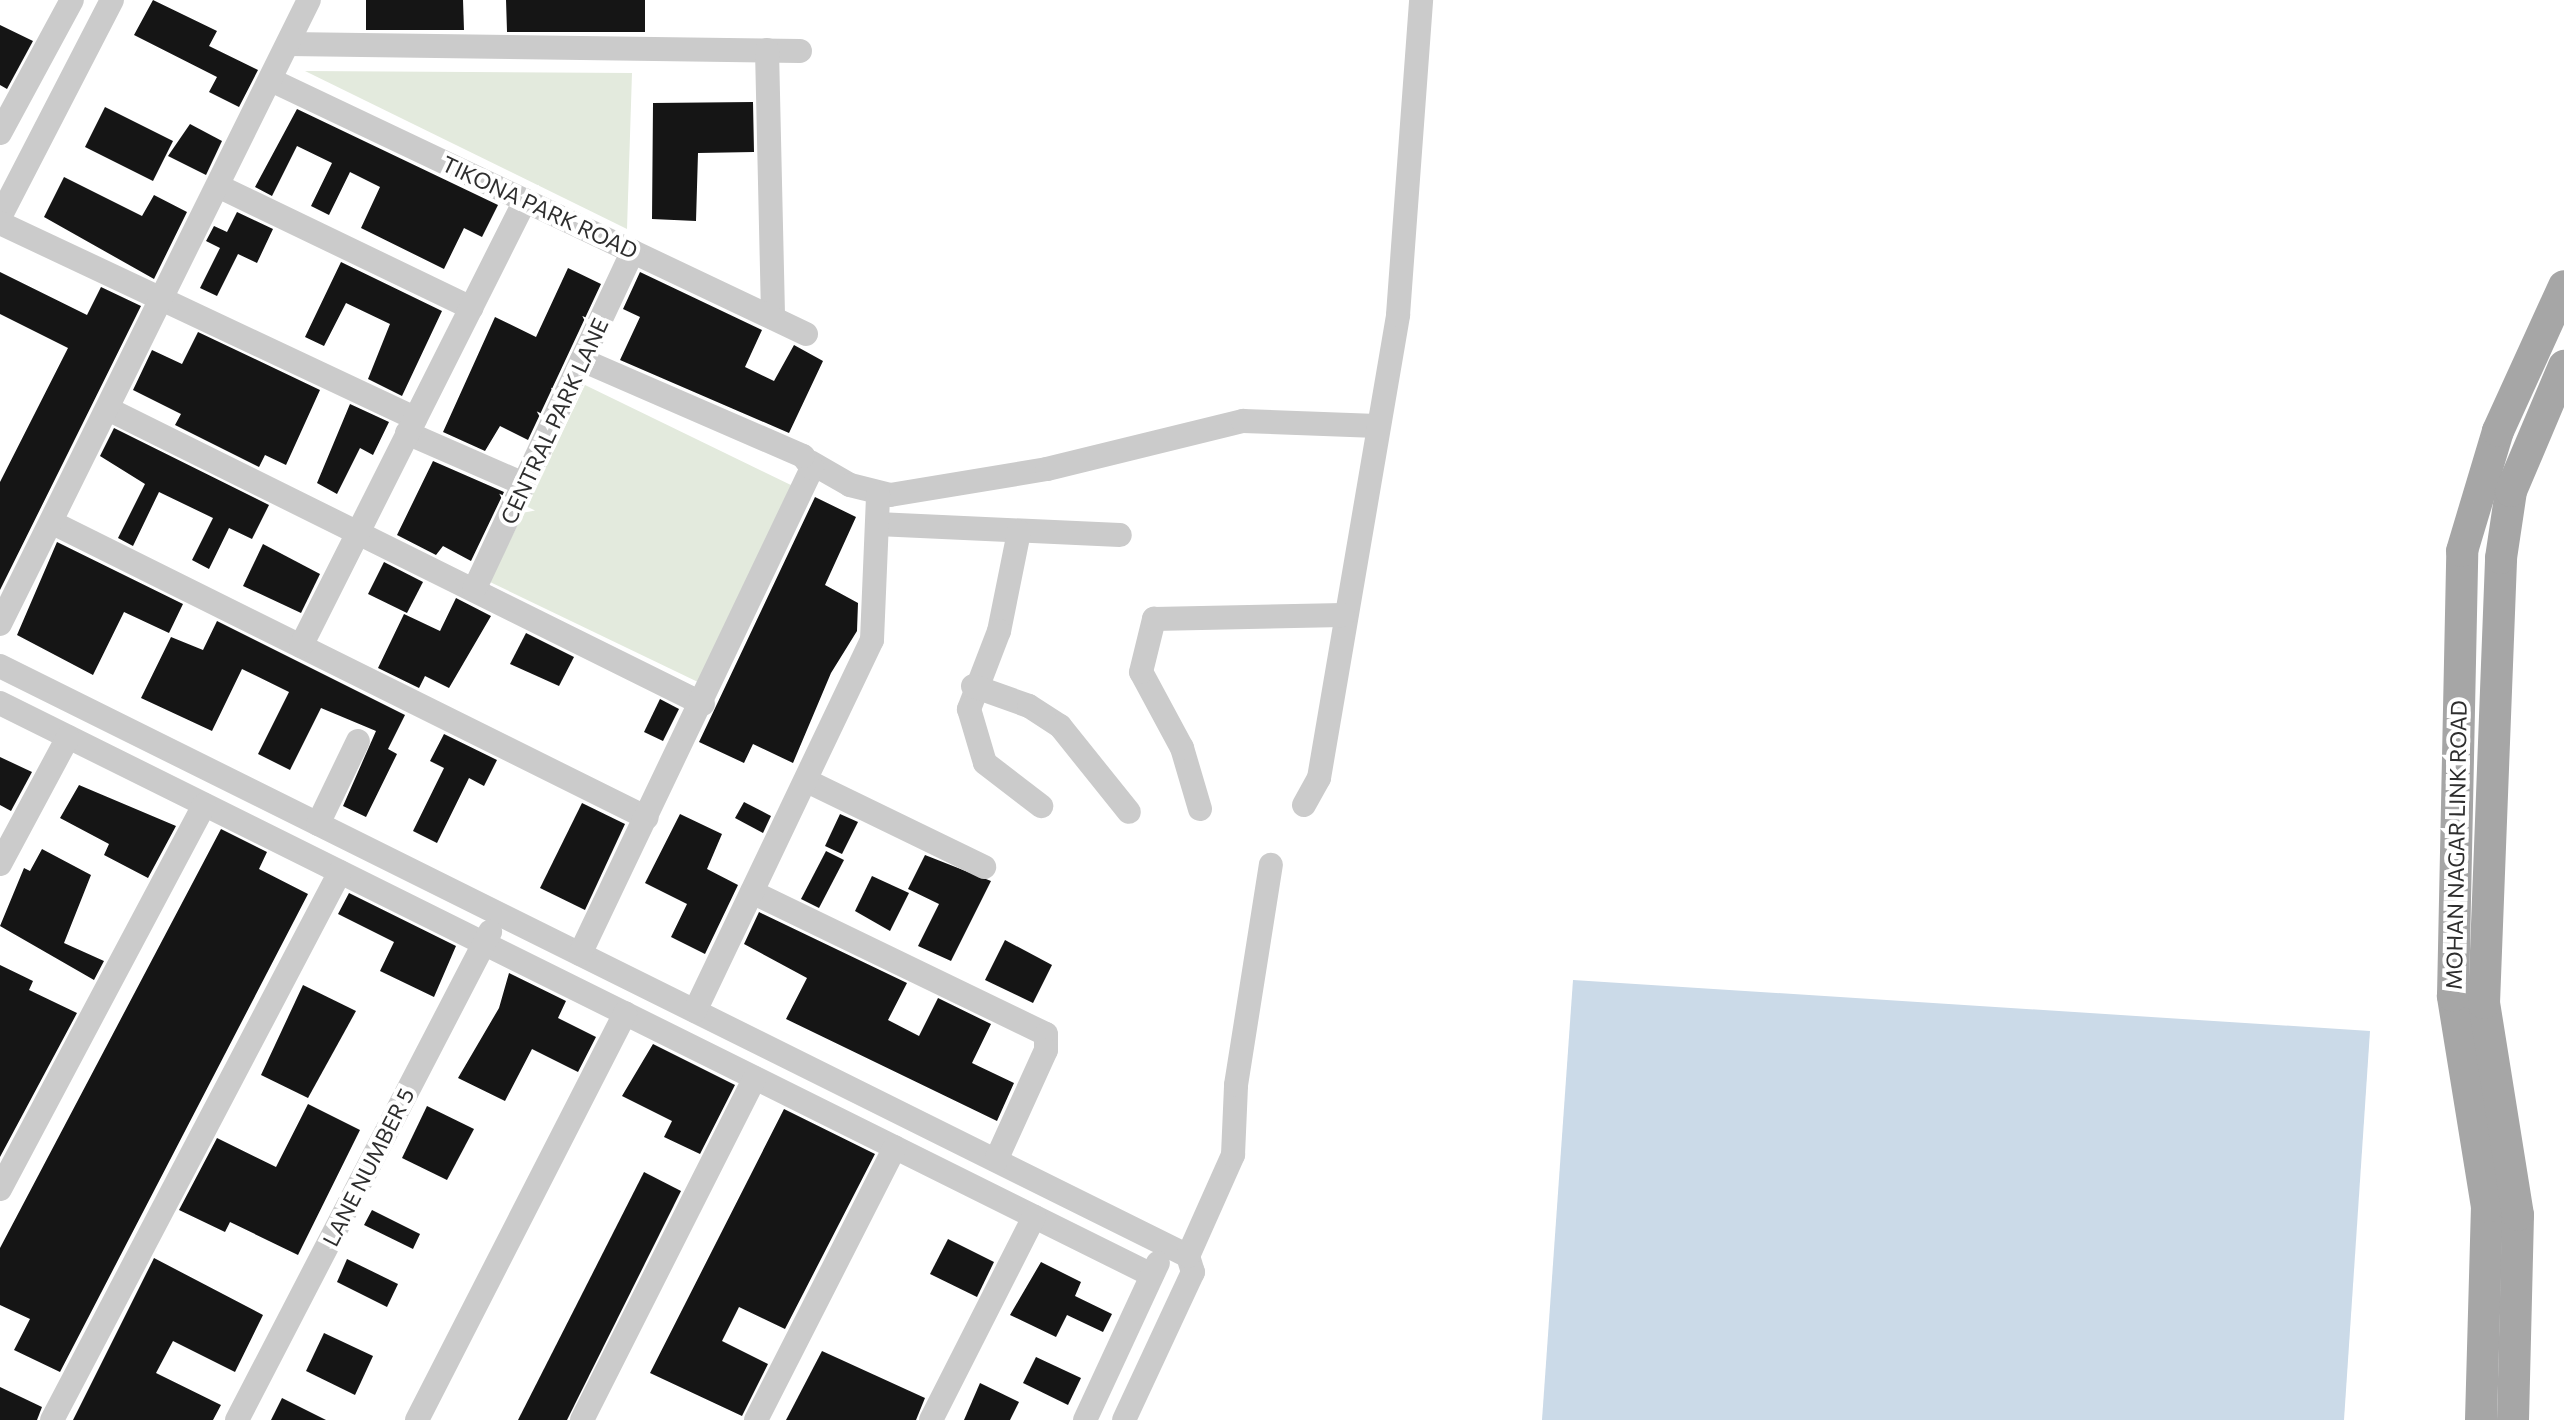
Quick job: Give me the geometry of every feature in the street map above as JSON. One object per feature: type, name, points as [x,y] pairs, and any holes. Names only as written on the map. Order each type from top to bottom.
[{"type":"main road","name":"MOHAN NAGAR LINK ROAD","points":[[2481,1420],[2487,1207],[2453,996],[2462,551],[2498,431],[2562,298]]},
{"type":"main road","name":"MOHAN NAGAR LINK ROAD","points":[[2513,1420],[2518,1215],[2484,1003],[2501,558],[2511,491],[2564,366]]},
{"type":"street","points":[[0,133],[72,0]]},
{"type":"street","points":[[112,0],[0,220],[164,298],[524,484]]},
{"type":"street","points":[[0,624],[273,81],[309,0]]},
{"type":"street","points":[[1304,805],[1319,778],[1343,615],[1398,315],[1421,0]]},
{"type":"street","points":[[288,44],[800,51]]},
{"type":"street","points":[[767,50],[773,318]]},
{"type":"street","name":"TIKONA PARK ROAD","points":[[273,81],[806,334]]},
{"type":"street","points":[[220,187],[471,308]]},
{"type":"street","points":[[301,646],[525,200]]},
{"type":"street","name":"CENTRAL PARK LANE","points":[[474,590],[633,251]]},
{"type":"street","points":[[582,360],[878,494],[1047,469],[1243,421],[1377,426]]},
{"type":"street","points":[[108,409],[703,704]]},
{"type":"street","points":[[580,954],[703,704],[808,480],[810,462]]},
{"type":"street","points":[[695,1011],[872,640],[878,494]]},
{"type":"street","points":[[51,522],[647,818]]},
{"type":"street","points":[[877,524],[1120,535]]},
{"type":"street","points":[[1019,532],[999,631],[973,686],[969,709],[985,763],[1041,806]]},
{"type":"street","points":[[1200,809],[1182,748],[1141,672],[1154,619],[1343,615]]},
{"type":"street","points":[[0,666],[996,1160],[1182,1257]]},
{"type":"street","points":[[973,686],[1060,726],[1129,812]]},
{"type":"street","points":[[0,703],[1152,1275]]},
{"type":"street","points":[[0,864],[68,737]]},
{"type":"street","points":[[318,824],[358,741]]},
{"type":"street","points":[[807,781],[984,867]]},
{"type":"street","points":[[0,1189],[204,805]]},
{"type":"street","points":[[1124,1420],[1182,1257],[1233,1155],[1236,1085],[1271,865]]},
{"type":"street","points":[[52,1420],[340,872]]},
{"type":"street","points":[[752,892],[1046,1034],[1046,1050],[996,1160]]},
{"type":"street","name":"LANE NUMBER 5","points":[[237,1420],[500,914]]},
{"type":"street","points":[[417,1420],[625,1013]]},
{"type":"street","points":[[582,1420],[755,1078]]},
{"type":"street","points":[[756,1420],[895,1147]]},
{"type":"street","points":[[931,1420],[1034,1217]]},
{"type":"street","points":[[1085,1420],[1152,1275],[1182,1257]]},
{"type":"shaded area","points":[[305,71],[632,73],[627,229]]},
{"type":"shaded area","points":[[585,385],[795,487],[700,683],[490,582]]},
{"type":"water","points":[[1573,980],[2370,1031],[2344,1420],[1542,1420]]},
{"type":"building","points":[[153,0],[217,31],[209,46],[258,70],[239,107],[209,92],[217,77],[134,35]]},
{"type":"building","points":[[366,0],[463,0],[464,30],[366,30]]},
{"type":"building","points":[[506,0],[645,0],[645,32],[507,32]]},
{"type":"building","points":[[0,25],[33,41],[7,89],[0,85]]},
{"type":"building","points":[[753,102],[754,152],[698,153],[696,221],[652,219],[653,103]]},
{"type":"building","points":[[105,107],[173,141],[153,181],[85,147]]},
{"type":"building","points":[[297,109],[498,205],[482,237],[464,228],[444,269],[361,228],[380,187],[350,172],[329,215],[311,206],[332,163],[297,146],[272,196],[255,187]]},
{"type":"building","points":[[190,124],[222,141],[206,175],[168,156]]},
{"type":"building","points":[[64,177],[142,216],[154,195],[187,212],[154,279],[44,217]]},
{"type":"building","points":[[237,212],[273,229],[257,263],[238,254],[217,296],[200,288],[220,248],[206,241],[214,226],[227,232]]},
{"type":"building","points":[[341,262],[442,311],[402,396],[368,379],[390,324],[346,303],[324,346],[305,337]]},
{"type":"building","points":[[568,268],[601,284],[528,440],[500,426],[485,451],[443,432],[495,317],[536,337]]},
{"type":"building","points":[[0,272],[87,315],[101,287],[141,306],[0,590],[0,482],[68,348],[0,314]]},
{"type":"building","points":[[640,272],[762,330],[745,367],[774,381],[794,345],[823,361],[789,433],[620,360],[640,317],[623,309]]},
{"type":"building","points":[[198,332],[320,390],[286,465],[265,455],[259,467],[175,425],[181,414],[133,390],[152,350],[182,364]]},
{"type":"building","points":[[350,404],[389,422],[373,455],[360,448],[337,494],[317,483]]},
{"type":"building","points":[[114,428],[269,505],[252,539],[229,528],[209,569],[192,560],[213,518],[159,492],[133,546],[118,538],[145,484],[100,456]]},
{"type":"building","points":[[433,461],[504,492],[471,561],[443,546],[436,555],[397,535]]},
{"type":"building","points":[[815,497],[856,517],[825,585],[858,603],[857,631],[831,673],[793,763],[753,744],[744,763],[699,742]]},
{"type":"building","points":[[57,542],[183,604],[169,633],[124,612],[93,675],[17,635]]},
{"type":"building","points":[[263,544],[320,574],[301,613],[243,586]]},
{"type":"building","points":[[384,562],[423,582],[407,613],[368,594]]},
{"type":"building","points":[[456,598],[491,616],[449,688],[425,676],[419,688],[378,668],[404,614],[440,631]]},
{"type":"building","points":[[217,621],[405,715],[388,749],[397,754],[366,817],[343,806],[376,731],[321,708],[290,770],[258,754],[289,692],[242,669],[212,731],[141,698],[171,637],[203,650]]},
{"type":"building","points":[[526,633],[574,657],[559,686],[510,664]]},
{"type":"building","points":[[660,699],[679,709],[663,741],[644,732]]},
{"type":"building","points":[[444,734],[497,760],[484,786],[469,778],[437,843],[413,831],[444,768],[430,761]]},
{"type":"building","points":[[0,757],[32,772],[11,811],[0,805]]},
{"type":"building","points":[[79,785],[176,826],[148,878],[104,855],[109,844],[60,818]]},
{"type":"building","points":[[744,802],[771,816],[763,833],[735,818]]},
{"type":"building","points":[[582,803],[625,824],[585,910],[540,888]]},
{"type":"building","points":[[680,814],[722,834],[707,869],[738,885],[705,954],[671,937],[687,904],[645,883]]},
{"type":"building","points":[[840,814],[858,822],[842,854],[825,846]]},
{"type":"building","points":[[221,829],[267,852],[259,869],[308,894],[60,1372],[14,1350],[30,1319],[0,1305],[0,1248]]},
{"type":"building","points":[[42,849],[91,875],[64,943],[104,961],[94,980],[0,926],[24,868],[30,871]]},
{"type":"building","points":[[826,851],[844,860],[819,908],[801,899]]},
{"type":"building","points":[[925,855],[991,881],[951,961],[918,946],[939,904],[908,889]]},
{"type":"building","points":[[872,876],[909,893],[890,931],[855,911]]},
{"type":"building","points":[[349,893],[456,946],[434,997],[380,971],[394,942],[338,914]]},
{"type":"building","points":[[759,912],[907,983],[888,1020],[919,1036],[938,998],[991,1024],[972,1063],[1014,1083],[997,1121],[786,1019],[807,978],[744,944]]},
{"type":"building","points":[[1005,940],[1052,965],[1033,1003],[985,980]]},
{"type":"building","points":[[0,965],[33,981],[29,990],[77,1013],[0,1157]]},
{"type":"building","points":[[509,973],[566,1001],[558,1018],[596,1037],[578,1072],[532,1049],[505,1101],[458,1078],[499,1008]]},
{"type":"building","points":[[303,985],[356,1011],[308,1098],[261,1075]]},
{"type":"building","points":[[653,1044],[735,1085],[700,1154],[664,1137],[672,1121],[622,1096]]},
{"type":"building","points":[[308,1104],[360,1130],[298,1255],[230,1222],[225,1232],[179,1210],[217,1138],[276,1167]]},
{"type":"building","points":[[427,1106],[474,1129],[447,1180],[402,1158]]},
{"type":"building","points":[[784,1109],[875,1154],[785,1329],[739,1307],[722,1341],[768,1364],[742,1416],[650,1373]]},
{"type":"building","points":[[644,1172],[681,1191],[567,1420],[518,1420]]},
{"type":"building","points":[[372,1210],[420,1234],[413,1249],[364,1225]]},
{"type":"building","points":[[948,1239],[994,1262],[977,1297],[930,1274]]},
{"type":"building","points":[[154,1258],[263,1315],[235,1372],[173,1341],[156,1373],[221,1405],[213,1420],[73,1420]]},
{"type":"building","points":[[347,1259],[398,1284],[387,1307],[337,1282]]},
{"type":"building","points":[[1041,1262],[1081,1282],[1075,1296],[1112,1314],[1103,1332],[1067,1315],[1056,1337],[1010,1315]]},
{"type":"building","points":[[324,1333],[373,1356],[355,1395],[306,1371]]},
{"type":"building","points":[[822,1351],[925,1398],[916,1420],[786,1420]]},
{"type":"building","points":[[1036,1357],[1081,1378],[1068,1405],[1023,1383]]},
{"type":"building","points":[[980,1383],[1019,1402],[1010,1420],[964,1420]]},
{"type":"building","points":[[0,1387],[42,1407],[37,1420],[0,1420]]},
{"type":"building","points":[[282,1398],[326,1420],[271,1420]]}]
